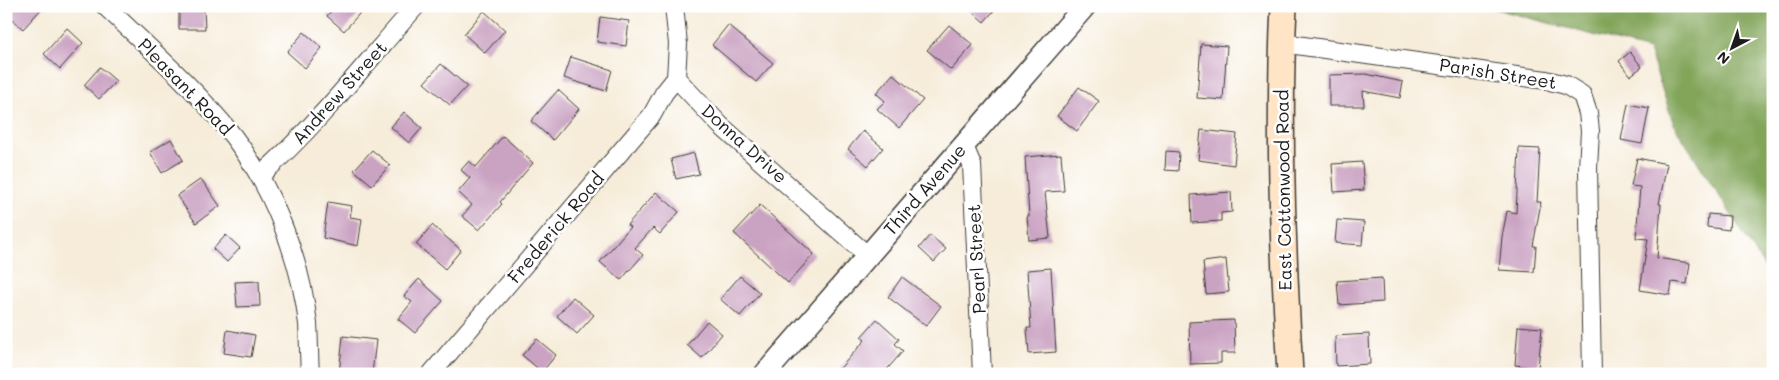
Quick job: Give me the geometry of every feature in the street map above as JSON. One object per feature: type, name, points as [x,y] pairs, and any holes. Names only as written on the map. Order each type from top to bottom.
[{"type":"main road","name":"East Cottonwood Road","points":[[1284,6],[1281,150],[1282,246],[1290,374]]},
{"type":"street","name":"Pleasant Road","points":[[105,6],[190,87],[233,136],[260,176],[283,224],[298,272],[308,324],[310,374]]},
{"type":"street","name":"Andrew Street","points":[[260,176],[322,114],[416,6]]},
{"type":"street","points":[[674,6],[678,44],[676,78]]},
{"type":"street","name":"Third Avenue","points":[[765,374],[1085,6]]},
{"type":"street","name":"Parish Street","points":[[1282,43],[1546,80],[1566,85],[1582,96],[1588,113],[1590,132],[1588,168],[1592,374]]},
{"type":"street","name":"Donna Drive","points":[[676,78],[720,125],[868,256]]},
{"type":"street","name":"Frederick Road","points":[[431,374],[652,115],[664,93],[676,78]]},
{"type":"street","name":"Pearl Street","points":[[964,146],[972,165],[982,374]]},
{"type":"green space","points":[[1485,6],[1773,6],[1773,280],[1674,125],[1649,50]]},
{"type":"building","points":[[13,6],[44,6],[23,29],[6,13]]},
{"type":"building","points":[[336,6],[366,6],[344,31],[327,16]]},
{"type":"building","points":[[966,6],[998,6],[984,22]]},
{"type":"building","points":[[179,9],[204,9],[205,29],[179,29]]},
{"type":"building","points":[[484,11],[505,30],[485,53],[464,34]]},
{"type":"building","points":[[600,17],[629,21],[626,46],[597,42]]},
{"type":"building","points":[[728,25],[773,63],[756,82],[712,45]]},
{"type":"building","points":[[949,25],[973,45],[951,70],[927,50]]},
{"type":"building","points":[[67,28],[83,43],[60,69],[44,54]]},
{"type":"building","points":[[304,32],[322,48],[305,68],[287,52]]},
{"type":"building","points":[[1201,44],[1227,46],[1223,100],[1197,98]]},
{"type":"building","points":[[1630,52],[1642,67],[1630,76],[1619,61]]},
{"type":"building","points":[[571,57],[612,70],[606,91],[564,78]]},
{"type":"building","points":[[441,64],[467,86],[450,105],[424,83]]},
{"type":"building","points":[[100,67],[116,81],[99,99],[84,85]]},
{"type":"building","points":[[893,74],[923,100],[899,128],[877,109],[885,101],[876,93]]},
{"type":"building","points":[[1366,74],[1403,82],[1400,98],[1363,91],[1364,106],[1329,106],[1329,75]]},
{"type":"building","points":[[1079,87],[1099,101],[1077,131],[1057,116]]},
{"type":"building","points":[[558,90],[579,109],[553,140],[531,121]]},
{"type":"building","points":[[1628,104],[1649,108],[1642,144],[1621,140]]},
{"type":"building","points":[[404,112],[422,128],[409,143],[391,127]]},
{"type":"building","points":[[1201,130],[1237,134],[1234,165],[1198,160]]},
{"type":"building","points":[[863,131],[883,148],[868,166],[848,149]]},
{"type":"building","points":[[503,136],[533,163],[500,202],[502,204],[479,230],[462,216],[472,205],[458,192],[470,178],[461,170],[469,161],[476,167]]},
{"type":"building","points":[[171,139],[183,160],[162,173],[150,152]]},
{"type":"building","points":[[1519,148],[1540,149],[1537,202],[1541,202],[1533,246],[1536,246],[1534,272],[1499,270],[1507,211],[1516,213]]},
{"type":"building","points":[[372,150],[390,165],[372,185],[354,170]]},
{"type":"building","points":[[1166,151],[1179,152],[1178,171],[1165,170]]},
{"type":"building","points":[[694,153],[699,174],[676,179],[671,159]]},
{"type":"building","points":[[1061,154],[1064,191],[1045,192],[1050,238],[1029,240],[1025,157]]},
{"type":"building","points":[[1637,158],[1667,164],[1659,204],[1661,204],[1657,258],[1690,263],[1687,284],[1672,282],[1670,295],[1640,290],[1648,239],[1636,238],[1640,187],[1631,186]]},
{"type":"building","points":[[1362,162],[1364,190],[1334,192],[1332,164]]},
{"type":"building","points":[[201,179],[220,206],[196,223],[177,196]]},
{"type":"building","points":[[656,192],[679,212],[660,234],[653,228],[635,248],[643,255],[621,280],[600,262],[630,227],[627,225]]},
{"type":"building","points":[[1231,192],[1232,212],[1221,213],[1221,221],[1192,223],[1191,195]]},
{"type":"building","points":[[328,202],[352,206],[350,217],[362,219],[358,246],[323,238]]},
{"type":"building","points":[[760,205],[814,254],[788,283],[734,233]]},
{"type":"building","points":[[1708,214],[1730,216],[1729,230],[1707,227]]},
{"type":"building","points":[[1337,220],[1364,222],[1362,245],[1335,243]]},
{"type":"building","points":[[432,225],[461,250],[445,269],[416,244]]},
{"type":"building","points":[[226,235],[240,248],[227,262],[213,249]]},
{"type":"building","points":[[930,235],[946,249],[934,262],[919,248]]},
{"type":"building","points":[[1226,259],[1229,292],[1206,294],[1203,262]]},
{"type":"building","points":[[1051,268],[1056,352],[1029,354],[1027,328],[1031,328],[1027,270]]},
{"type":"building","points":[[740,276],[760,293],[740,316],[720,299]]},
{"type":"building","points":[[902,277],[941,306],[926,326],[888,297]]},
{"type":"building","points":[[1382,278],[1383,302],[1339,305],[1337,281]]},
{"type":"building","points":[[419,279],[443,301],[415,333],[398,319],[412,302],[404,296]]},
{"type":"building","points":[[259,281],[260,306],[237,307],[235,282]]},
{"type":"building","points":[[573,297],[594,315],[577,334],[557,316]]},
{"type":"building","points":[[877,319],[899,339],[895,344],[903,351],[883,374],[835,374],[865,340],[861,337]]},
{"type":"building","points":[[1234,320],[1235,353],[1221,353],[1221,363],[1190,364],[1189,322]]},
{"type":"building","points":[[707,321],[722,334],[702,358],[687,345]]},
{"type":"building","points":[[1518,326],[1542,328],[1538,368],[1515,365]]},
{"type":"building","points":[[227,330],[255,335],[251,357],[224,353]]},
{"type":"building","points":[[1369,334],[1370,364],[1336,366],[1335,336]]},
{"type":"building","points":[[343,336],[376,340],[372,374],[339,374]]},
{"type":"building","points":[[537,339],[556,355],[542,372],[522,355]]}]
